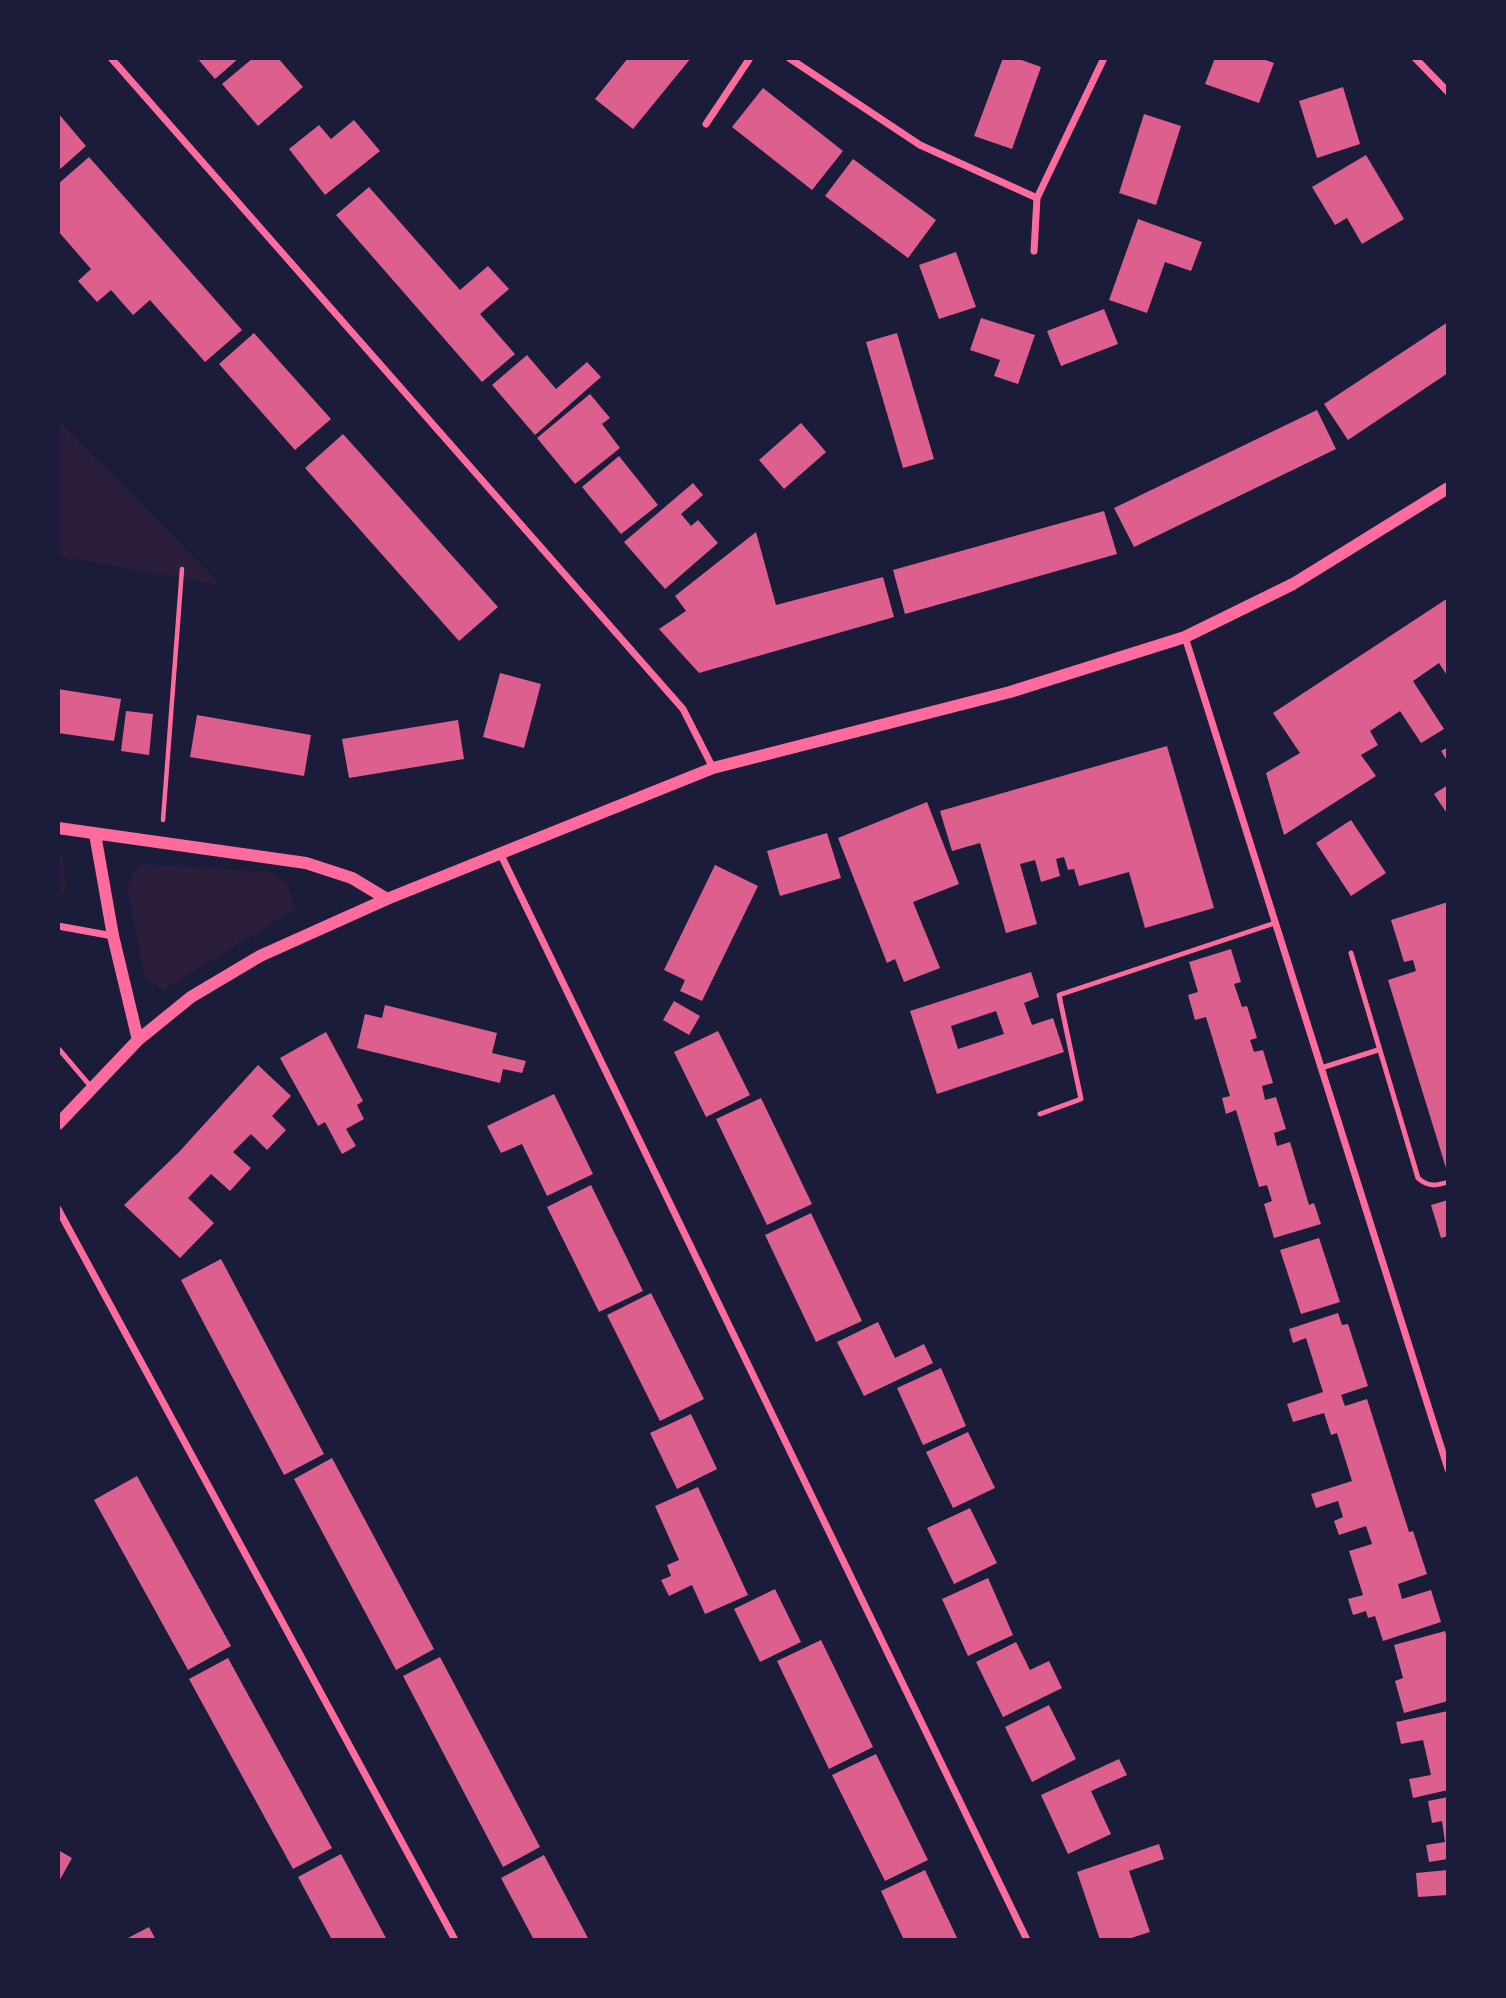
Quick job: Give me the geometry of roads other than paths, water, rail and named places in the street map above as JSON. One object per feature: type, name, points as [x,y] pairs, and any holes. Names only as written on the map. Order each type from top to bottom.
[{"type":"street","points":[[111,58],[683,709],[713,768]]},
{"type":"street","points":[[706,124],[750,58]]},
{"type":"street","points":[[789,58],[920,145],[1037,198]]},
{"type":"street","points":[[1034,251],[1037,198],[1104,58]]},
{"type":"street","points":[[1415,58],[1448,92]]},
{"type":"street","points":[[58,1124],[138,1040],[191,998],[260,956],[500,852],[713,768],[1010,692],[1185,637],[1293,584],[1448,488]]},
{"type":"street","points":[[1185,637],[1448,1469]]},
{"type":"street","points":[[58,828],[306,863],[352,878],[387,899]]},
{"type":"street","points":[[95,834],[113,936],[138,1040]]},
{"type":"street","points":[[500,852],[1027,1940]]},
{"type":"street","points":[[58,926],[113,936]]},
{"type":"street","points":[[58,1209],[455,1940]]},
{"type":"lane","points":[[1040,1114],[1081,1099],[1059,995],[1275,923]]},
{"type":"lane","points":[[1351,953],[1418,1178],[1426,1185],[1448,1182]]},
{"type":"lane","points":[[58,1048],[92,1088]]},
{"type":"lane","points":[[1321,1068],[1378,1050]]}]
